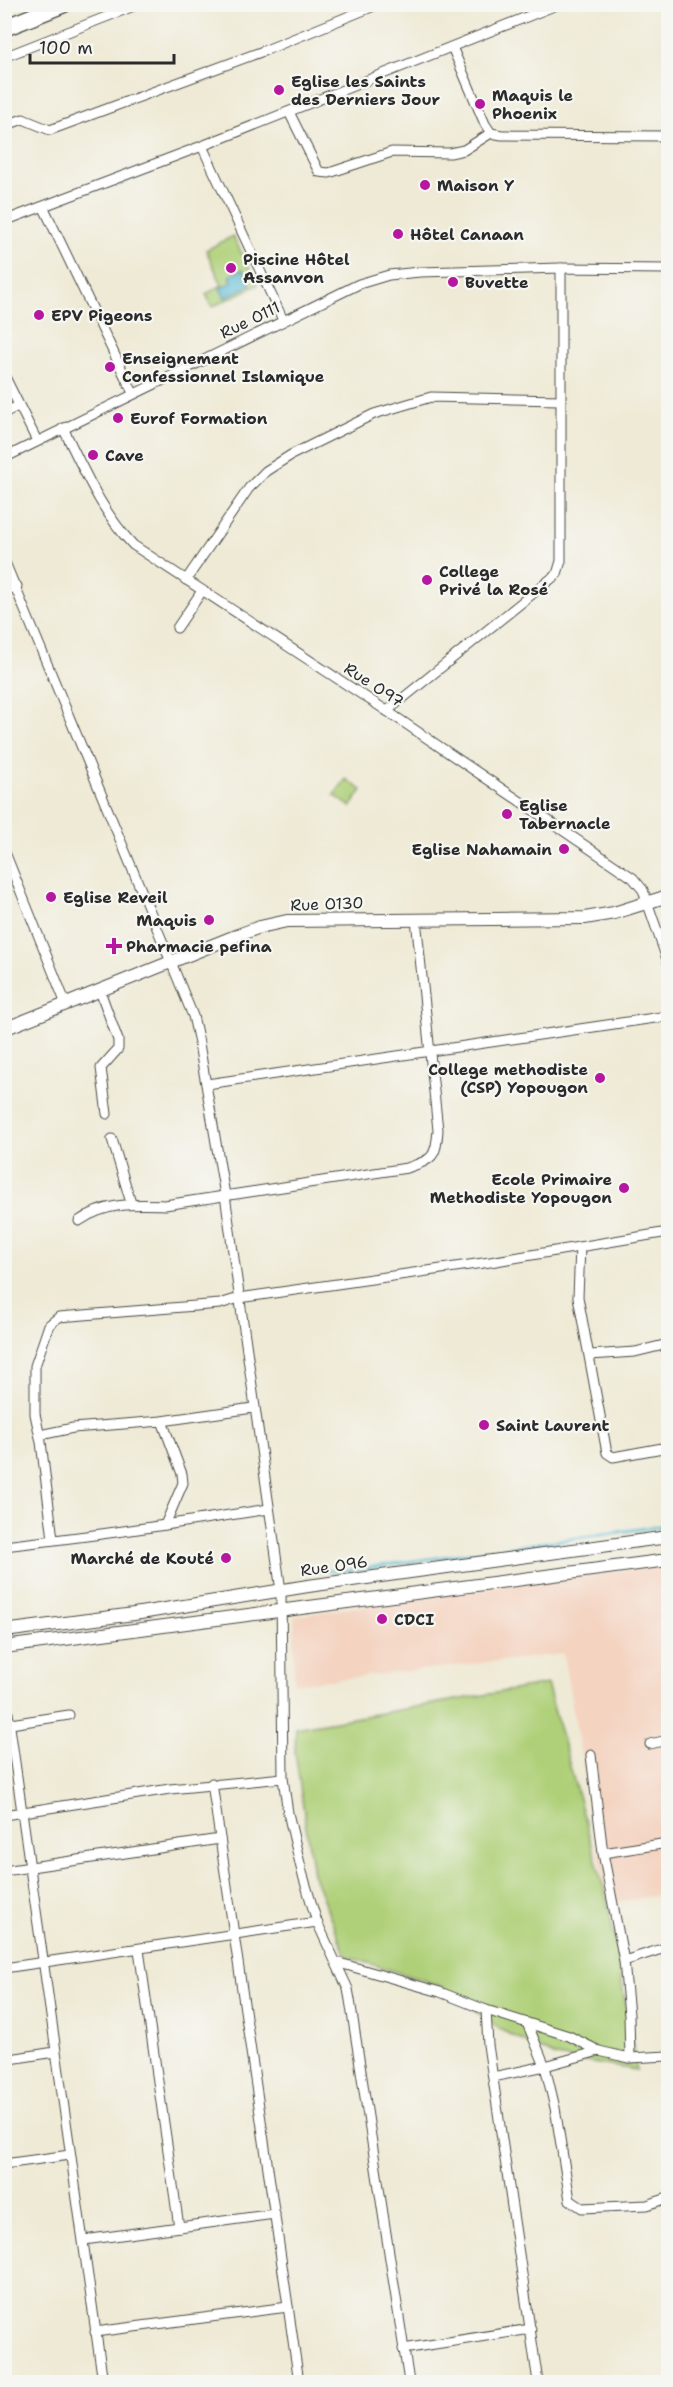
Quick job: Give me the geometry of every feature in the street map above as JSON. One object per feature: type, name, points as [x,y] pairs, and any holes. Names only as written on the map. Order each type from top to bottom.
[{"type":"highway","points":[[4,28],[64,4]]},
{"type":"main road","name":"Rue O130","points":[[5,1027],[260,927],[287,921],[585,918],[614,913],[669,896]]},
{"type":"main road","name":"Rue O96","points":[[4,1631],[669,1537]]},
{"type":"main road","points":[[4,1647],[669,1560]]},
{"type":"street","points":[[4,57],[139,4]]},
{"type":"street","points":[[4,126],[23,119],[50,130],[266,50],[379,4]]},
{"type":"street","points":[[4,221],[44,208],[559,4]]},
{"type":"street","points":[[452,47],[491,133]]},
{"type":"street","points":[[289,112],[319,172],[329,173],[392,152],[457,152],[491,133],[502,135],[669,136]]},
{"type":"street","points":[[202,146],[283,320]]},
{"type":"street","points":[[44,208],[134,393]]},
{"type":"street","points":[[387,711],[557,574],[561,561],[561,268]]},
{"type":"street","name":"Rue O111","points":[[4,458],[283,320],[359,284],[388,275],[561,268],[669,269]]},
{"type":"street","points":[[4,375],[37,441]]},
{"type":"street","points":[[186,580],[249,488],[266,471],[374,414],[431,397],[560,400]]},
{"type":"street","points":[[4,413],[18,406]]},
{"type":"street","name":"Rue O97","points":[[63,428],[101,504],[116,527],[133,545],[387,711],[633,878],[643,890],[669,962]]},
{"type":"street","points":[[4,560],[17,586],[193,1016],[207,1084],[225,1195],[281,1591],[283,1778],[295,1844],[317,1922],[348,1989],[409,2382]]},
{"type":"street","points":[[4,591],[17,586]]},
{"type":"street","points":[[177,628],[202,591]]},
{"type":"street","points":[[4,850],[66,1004]]},
{"type":"street","points":[[79,1221],[102,1208],[131,1203],[165,1205],[407,1168],[429,1161],[435,1154],[438,1130],[432,1051],[416,919]]},
{"type":"street","points":[[100,991],[118,1040],[118,1049],[101,1068],[107,1114]]},
{"type":"street","points":[[207,1084],[669,1016]]},
{"type":"street","points":[[112,1139],[131,1203]]},
{"type":"street","points":[[53,1539],[35,1414],[36,1363],[49,1325],[59,1317],[220,1304],[239,1298],[669,1232]]},
{"type":"street","points":[[580,1247],[578,1297],[607,1453],[609,1456],[669,1448]]},
{"type":"street","points":[[590,1355],[635,1352],[669,1344]]},
{"type":"street","points":[[39,1435],[73,1428],[162,1421],[254,1408]]},
{"type":"street","points":[[162,1421],[182,1474],[183,1484],[165,1525]]},
{"type":"street","points":[[4,1546],[26,1545],[53,1539],[269,1509]]},
{"type":"street","points":[[4,1685],[7,1725],[22,1812],[103,2382]]},
{"type":"street","points":[[7,1725],[69,1715]]},
{"type":"street","points":[[650,1744],[669,1740]]},
{"type":"street","points":[[591,1755],[603,1853],[624,1961],[630,2058]]},
{"type":"street","points":[[4,1815],[212,1784],[283,1778]]},
{"type":"street","points":[[212,1784],[299,2382]]},
{"type":"street","points":[[4,1871],[220,1839]]},
{"type":"street","points":[[603,1853],[669,1844]]},
{"type":"street","points":[[4,1968],[139,1950],[317,1922]]},
{"type":"street","points":[[624,1961],[646,1952],[669,1947]]},
{"type":"street","points":[[139,1950],[179,2227]]},
{"type":"street","points":[[336,1962],[440,1992],[486,2010],[569,2036],[599,2051],[630,2058],[669,2056]]},
{"type":"street","points":[[486,2010],[493,2077],[538,2382]]},
{"type":"street","points":[[527,2023],[545,2066],[555,2108],[570,2200],[582,2208],[647,2205],[669,2198]]},
{"type":"street","points":[[493,2077],[599,2051]]},
{"type":"street","points":[[4,2060],[55,2052]]},
{"type":"street","points":[[4,2164],[70,2156]]},
{"type":"street","points":[[84,2240],[275,2214]]},
{"type":"street","points":[[95,2332],[288,2307]]},
{"type":"street","points":[[404,2349],[531,2329]]},
{"type":"street","points":[[4,2366],[7,2382]]},
{"type":"shaded area","points":[[668,1565],[668,1894],[608,1903],[563,1654],[294,1684],[294,1616],[550,1579]]},
{"type":"green space","name":"Piscine Hôtel Assanvon","points":[[233,236],[258,285],[212,307],[206,294],[222,285],[206,250]]},
{"type":"green space","points":[[346,779],[362,790],[351,807],[334,795]]},
{"type":"green space","points":[[547,1684],[608,1903],[637,2070],[556,2057],[501,2030],[441,1986],[346,1956],[313,1874],[295,1752],[296,1728]]},
{"type":"water","name":"Piscine Hôtel Assanvon","points":[[243,269],[251,285],[225,298],[220,288],[232,282],[230,276]]},
{"type":"waterway","points":[[307,1570],[344,1571],[668,1525]]},
{"type":"place","name":"Eglise les Saints des Derniers Jour","points":[[279,90]]},
{"type":"place","name":"Maquis le Phoenix","points":[[480,104]]},
{"type":"place","name":"Maison Y","points":[[425,185]]},
{"type":"place","name":"Hôtel Canaan","points":[[398,234]]},
{"type":"place","name":"Piscine Hôtel Assanvon","points":[[231,268]]},
{"type":"place","name":"Buvette","points":[[453,282]]},
{"type":"place","name":"EPV Pigeons","points":[[39,315]]},
{"type":"place","name":"Enseignement Confessionnel Islamique","points":[[110,367]]},
{"type":"place","name":"Eurof Formation","points":[[118,418]]},
{"type":"place","name":"Cave","points":[[93,455]]},
{"type":"place","name":"College Privé la Rosé","points":[[427,580]]},
{"type":"place","name":"Eglise Tabernacle","points":[[507,814]]},
{"type":"place","name":"Eglise Nahamain","points":[[564,849]]},
{"type":"place","name":"Eglise Reveil","points":[[51,897]]},
{"type":"place","name":"Maquis","points":[[209,920]]},
{"type":"place","name":"Pharmacie pefina","points":[[114,946]]},
{"type":"place","name":"College methodiste (CSP) Yopougon","points":[[600,1078]]},
{"type":"place","name":"Ecole Primaire Methodiste Yopougon","points":[[624,1188]]},
{"type":"place","name":"Saint Laurent","points":[[484,1425]]},
{"type":"place","name":"Marché de Kouté","points":[[226,1558]]},
{"type":"place","name":"CDCI","points":[[382,1619]]}]
